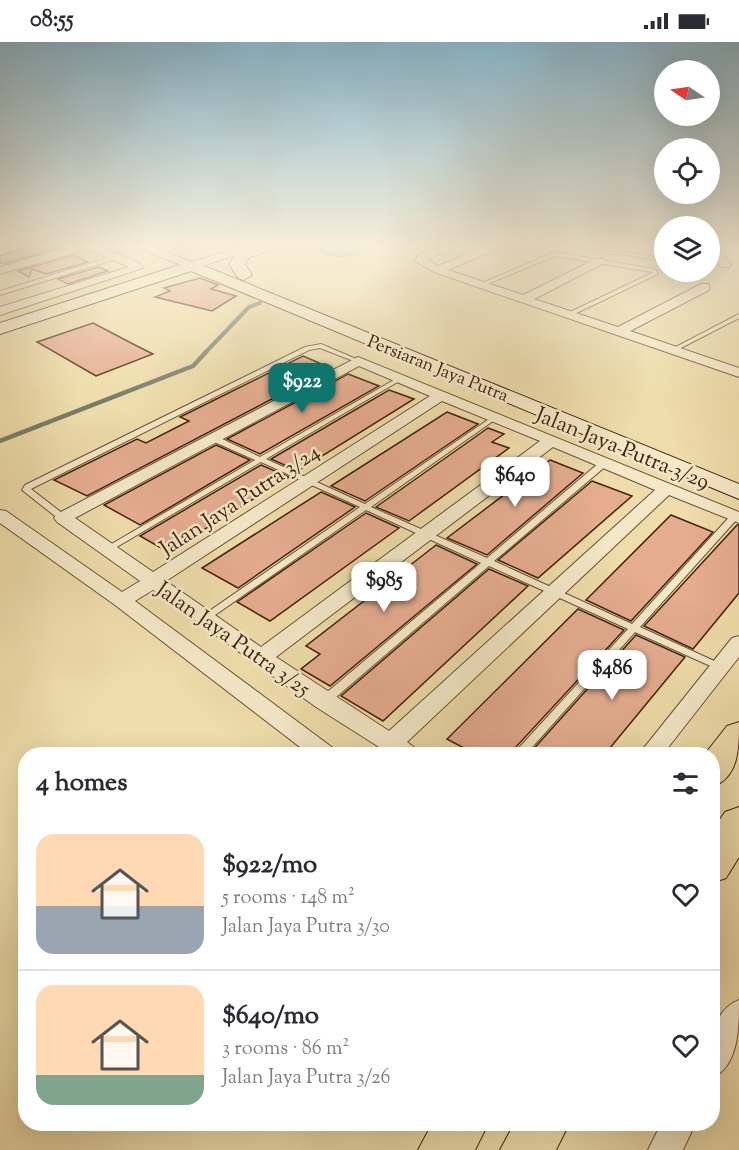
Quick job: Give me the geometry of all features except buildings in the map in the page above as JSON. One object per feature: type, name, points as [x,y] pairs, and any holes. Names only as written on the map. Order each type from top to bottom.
[{"type":"main road","points":[[720,762],[739,735]]},
{"type":"main road","points":[[720,853],[739,823]]},
{"type":"main road","points":[[444,1150],[458,1131]]},
{"type":"main road","points":[[526,1150],[539,1131]]},
{"type":"street","points":[[0,311],[49,296]]},
{"type":"street","points":[[0,328],[94,296]]},
{"type":"street","points":[[0,337],[106,296]]},
{"type":"street","name":"Persiaran Jaya Putra","points":[[280,296],[739,492]]},
{"type":"street","name":"Persiaran Jaya Putra","points":[[320,296],[739,476]]},
{"type":"street","points":[[514,296],[674,350],[735,368]]},
{"type":"street","points":[[524,299],[531,296]]},
{"type":"street","points":[[620,332],[689,296]]},
{"type":"street","points":[[63,518],[358,362]]},
{"type":"street","name":"Jalan Jaya Putra 3/29","points":[[358,362],[737,517]]},
{"type":"street","name":"Jalan Jaya Putra 3/24","points":[[122,601],[440,396]]},
{"type":"street","points":[[261,657],[549,442]]},
{"type":"street","points":[[401,747],[556,592],[666,489]]},
{"type":"street","name":"Jalan Jaya Putra 3/25","points":[[0,515],[122,601],[316,747]]},
{"type":"street","name":"Jalan Jaya Putra 3/25","points":[[63,518],[324,701],[396,747]]},
{"type":"street","points":[[656,747],[739,643]]},
{"type":"street","points":[[720,1048],[739,1014]]},
{"type":"street","points":[[665,1150],[675,1131]]},
{"type":"lane","points":[[568,315],[608,296]]},
{"type":"lane","points":[[674,350],[739,316]]},
{"type":"lane","points":[[63,518],[26,490],[28,487],[307,348],[321,346],[358,362]]},
{"type":"lane","points":[[107,549],[399,379]]},
{"type":"lane","points":[[205,618],[494,418]]},
{"type":"lane","points":[[213,438],[720,667]]},
{"type":"lane","points":[[324,701],[603,464]]},
{"type":"lane","points":[[526,747],[737,517]]},
{"type":"waterway","points":[[204,354],[249,307],[260,303]]},
{"type":"waterway","points":[[0,441],[193,366],[206,352]]}]
